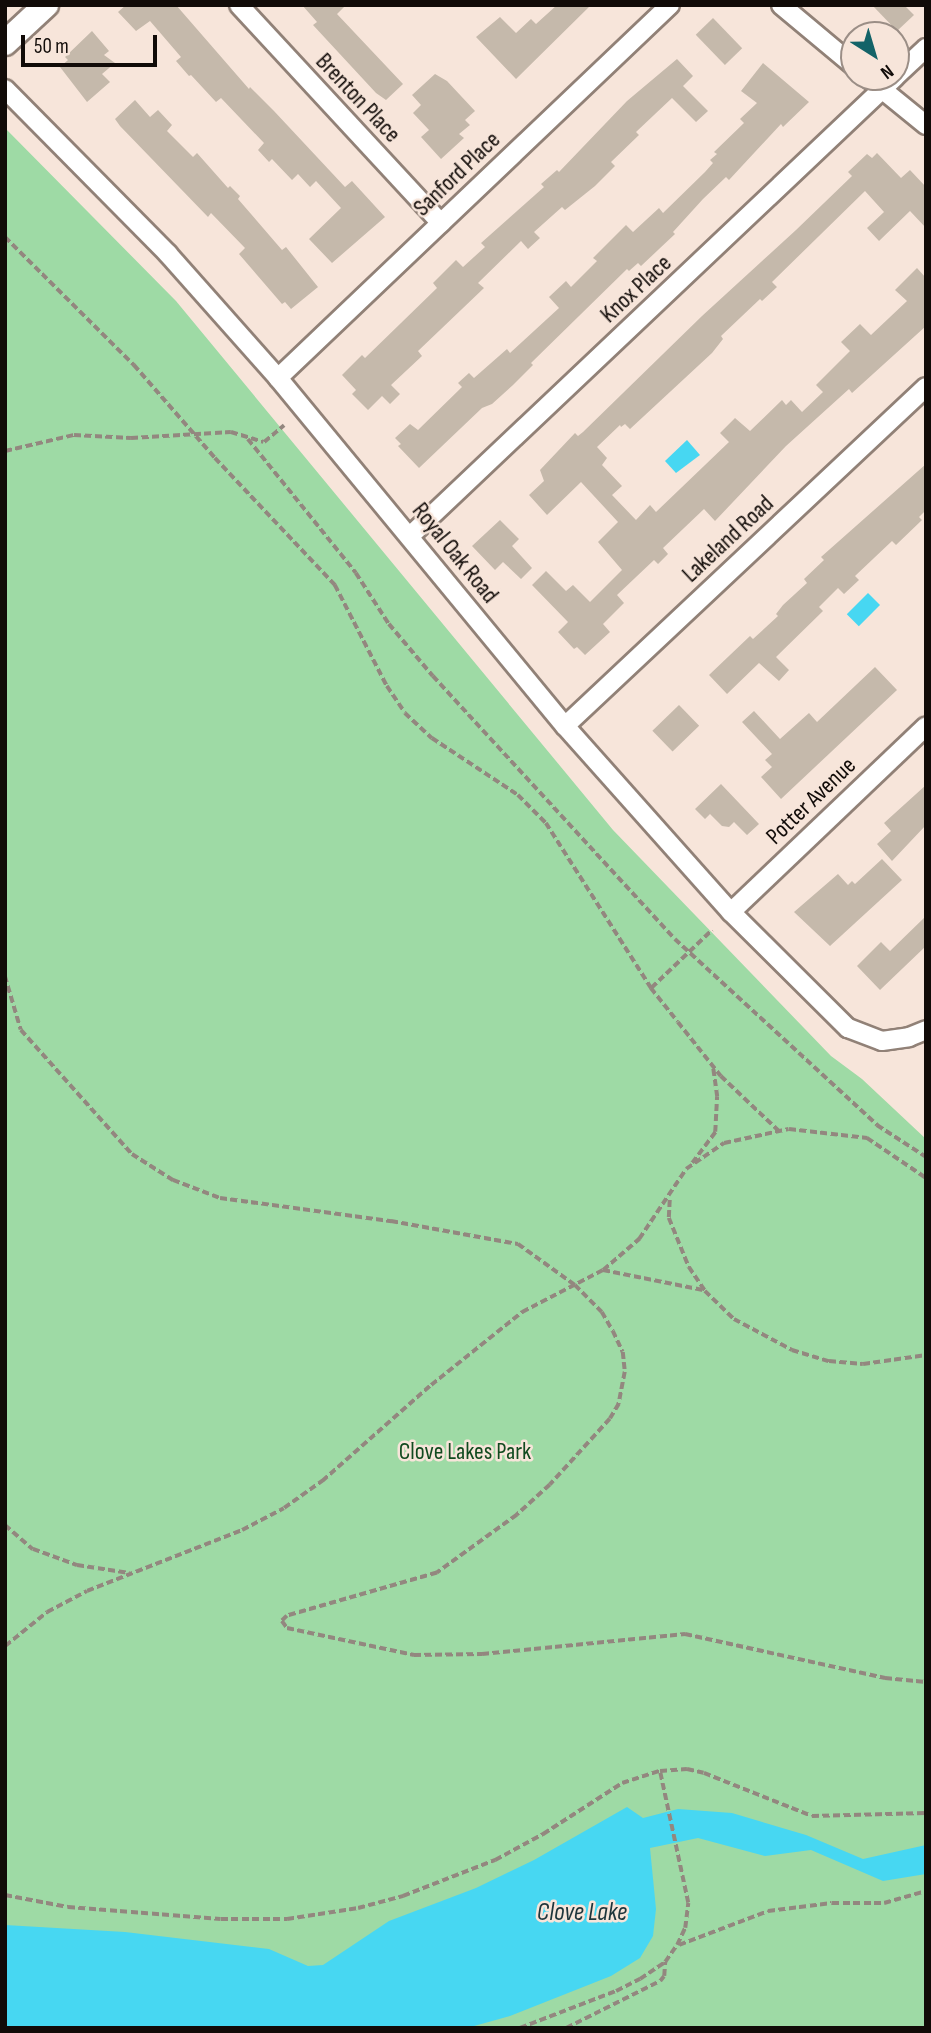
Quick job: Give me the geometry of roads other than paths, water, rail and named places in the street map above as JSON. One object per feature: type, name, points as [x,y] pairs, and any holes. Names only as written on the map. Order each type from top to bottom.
[{"type":"main road","points":[[5,43],[46,5]]},
{"type":"street","name":"Brenton Place","points":[[240,5],[441,223]]},
{"type":"street","name":"Sanford Place","points":[[278,378],[670,5]]},
{"type":"street","points":[[780,5],[840,54]]},
{"type":"street","name":"Knox Place","points":[[910,63],[926,48]]},
{"type":"street","name":"Royal Oak Road","points":[[5,89],[168,254],[278,378],[565,726],[731,912],[848,1028],[873,1039],[896,1040],[926,1030]]},
{"type":"street","name":"Knox Place","points":[[410,536],[880,91]]},
{"type":"street","points":[[899,91],[926,125]]},
{"type":"street","name":"Lakeland Road","points":[[565,726],[926,387]]},
{"type":"street","name":"Potter Avenue","points":[[731,912],[926,726]]},
{"type":"water","points":[[687,440],[700,455],[676,473],[665,461]]},
{"type":"water","points":[[868,593],[880,605],[859,626],[847,614]]},
{"type":"water","name":"Clove Lake","points":[[627,1807],[643,1818],[678,1809],[732,1813],[806,1835],[863,1859],[926,1845],[926,1874],[883,1881],[811,1850],[765,1856],[698,1838],[650,1848],[656,1909],[653,1936],[640,1958],[611,1976],[510,2016],[467,2028],[5,2028],[5,1925],[125,1932],[269,1949],[308,1966],[323,1965],[389,1921],[476,1888],[534,1860]]},
{"type":"park label","name":"Clove Lakes Park","points":[[465,1452]]}]
